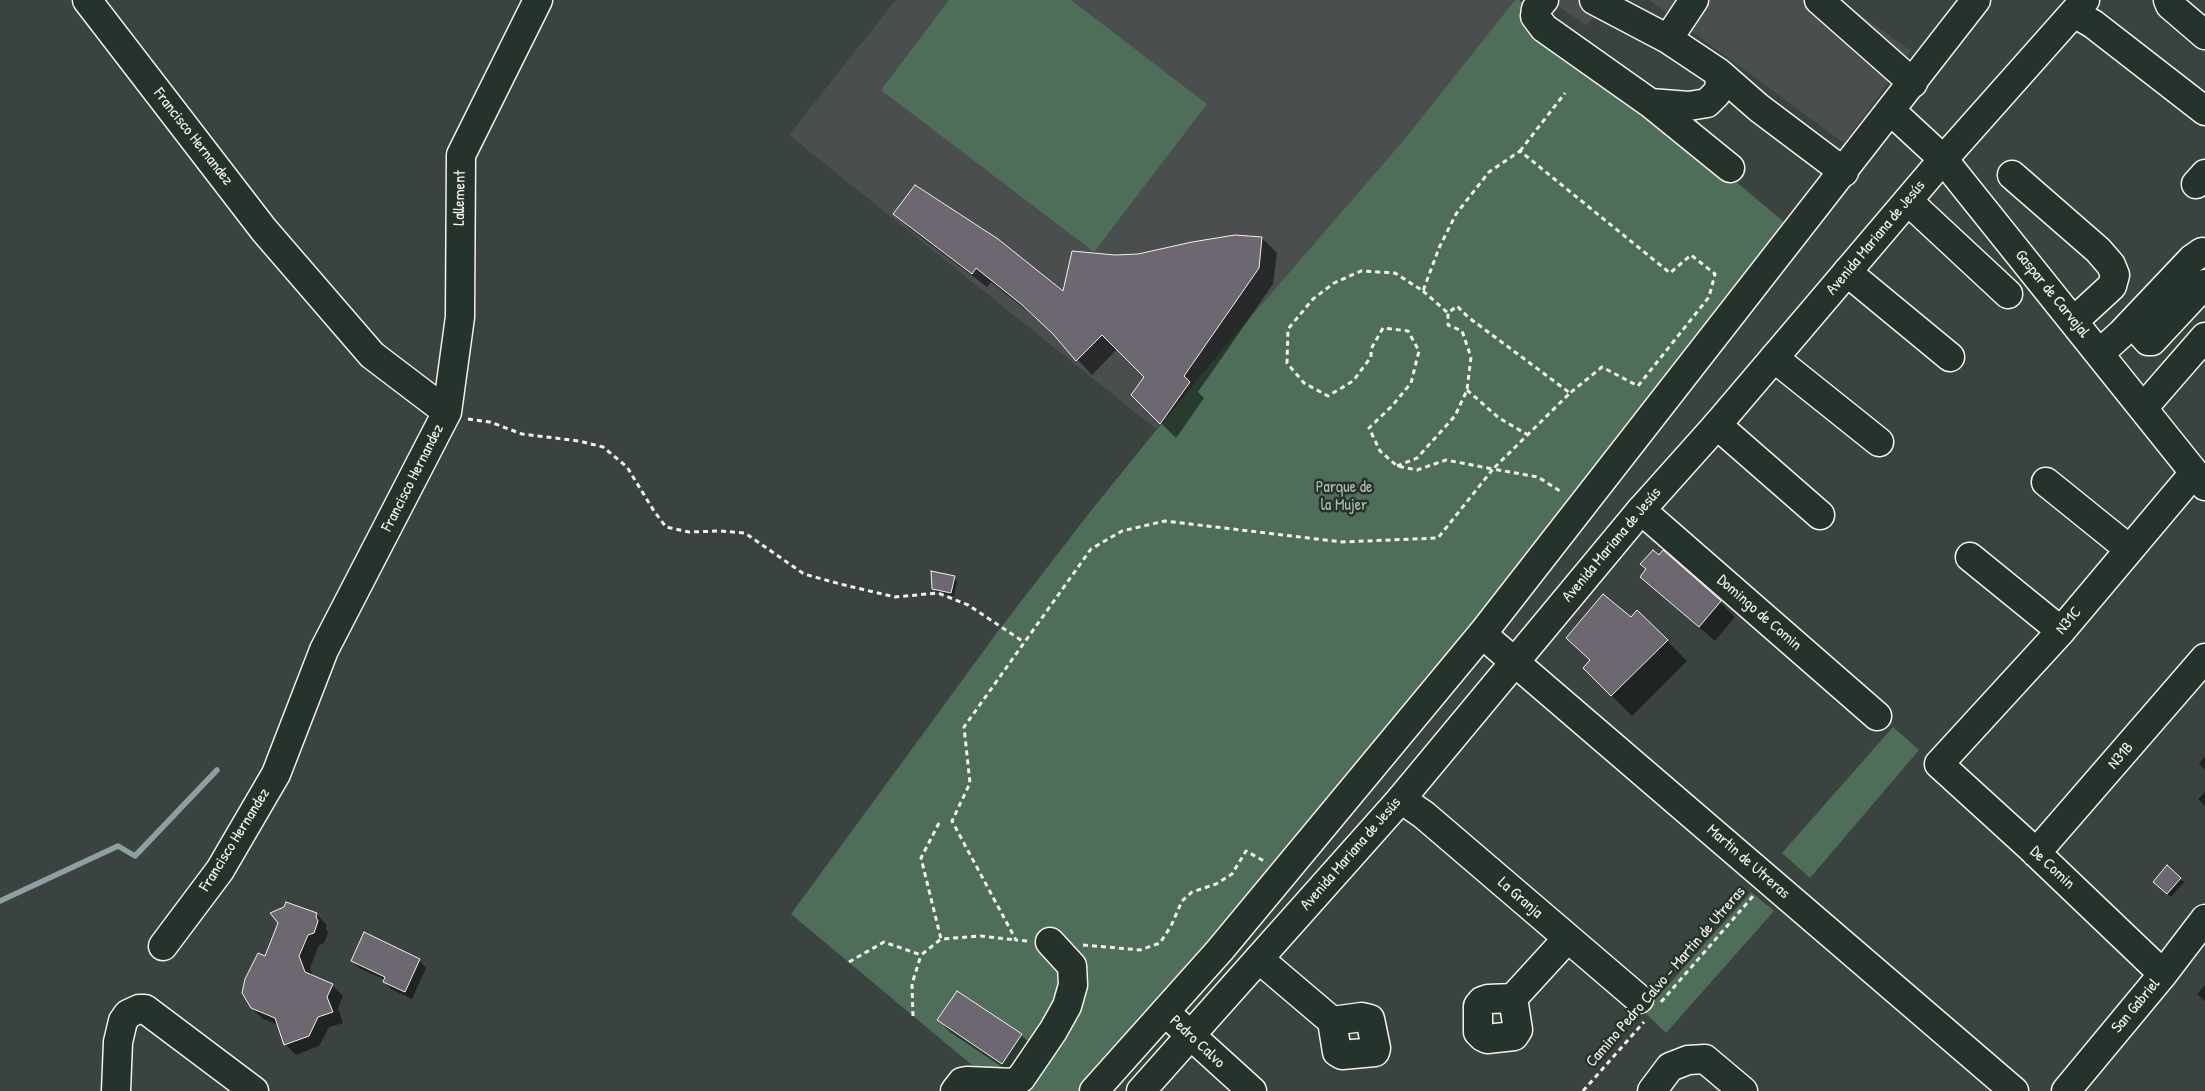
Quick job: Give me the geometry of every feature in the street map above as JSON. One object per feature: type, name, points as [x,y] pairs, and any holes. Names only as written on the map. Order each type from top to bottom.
[{"type":"street","name":"Francisco Hernandez","points":[[87,0],[264,230],[372,355],[447,412],[324,650],[276,774],[220,870],[164,946]]},
{"type":"street","name":"Lallement","points":[[447,412],[460,317],[461,155],[538,0]]},
{"type":"street","points":[[1544,0],[1536,9],[1535,16],[1544,28],[1650,103],[1730,168]]},
{"type":"street","points":[[1594,0],[1668,39],[1719,73],[1759,108],[1844,172]]},
{"type":"street","points":[[1668,39],[1694,0]]},
{"type":"street","points":[[1819,0],[1913,83]]},
{"type":"street","points":[[1094,1091],[1220,950],[1482,634],[1844,172],[1976,0]]},
{"type":"street","points":[[2168,0],[2170,5],[2205,36]]},
{"type":"street","points":[[2079,6],[2093,24],[2205,111]]},
{"type":"street","name":"Avenida Mariana de Jesús","points":[[1141,1091],[1401,799],[1640,510],[1717,425],[1943,159],[2079,6]]},
{"type":"street","points":[[1650,103],[1689,106],[1707,103],[1720,87],[1719,73]]},
{"type":"street","name":"Gaspar de Carvajal","points":[[1891,111],[1943,159],[2144,407],[2199,479]]},
{"type":"street","points":[[2012,175],[2098,250],[2111,265],[2115,275],[2112,286],[2074,321]]},
{"type":"street","points":[[1908,200],[2008,294]]},
{"type":"street","points":[[2100,353],[2132,324],[2192,259],[2202,252],[2205,253]]},
{"type":"street","points":[[1847,272],[1950,358]]},
{"type":"street","points":[[2132,324],[2148,341],[2152,341],[2205,284]]},
{"type":"street","points":[[2144,407],[2205,337]]},
{"type":"street","points":[[1774,358],[1879,442]]},
{"type":"street","points":[[1717,425],[1820,514]]},
{"type":"street","name":"N31C","points":[[1939,764],[2061,631],[2130,549],[2199,479]]},
{"type":"street","points":[[2046,482],[2130,549]]},
{"type":"street","name":"Domingo de Comin","points":[[1640,510],[1877,716]]},
{"type":"street","points":[[1970,557],[2061,631]]},
{"type":"street","name":"Martin de Utreras","points":[[1482,634],[2014,1091]]},
{"type":"street","name":"N31B","points":[[2036,853],[2205,658]]},
{"type":"street","name":"De Comin","points":[[1939,764],[2163,974]]},
{"type":"street","name":"La Granja","points":[[1401,799],[1424,815],[1567,939],[1649,1007]]},
{"type":"street","name":"San Gabriel","points":[[2066,1091],[2163,974],[2205,919]]},
{"type":"street","points":[[1513,998],[1567,939]]},
{"type":"street","points":[[955,1091],[962,1082],[967,1081],[1014,1083],[1021,1078],[1053,1031],[1067,1006],[1073,986],[1072,966],[1050,942]]},
{"type":"street","points":[[1220,950],[1253,966],[1332,1021]]},
{"type":"street","points":[[116,1091],[118,1042],[123,1022],[133,1010],[145,1009],[254,1091]]},
{"type":"street","name":"Pedro Calvo","points":[[1165,1012],[1252,1091]]},
{"type":"street","points":[[1652,1091],[1670,1067],[1688,1060],[1705,1059],[1743,1091]]},
{"type":"path","points":[[1423,291],[1439,248],[1456,214],[1489,172],[1520,151],[1565,93]]},
{"type":"path","points":[[1016,940],[952,821],[970,783],[964,727],[1091,549],[1122,531],[1165,521],[1342,542],[1438,538],[1493,470],[1570,393],[1602,367],[1638,386],[1709,297],[1715,274],[1691,255],[1670,273],[1520,151]]},
{"type":"path","points":[[1397,466],[1416,458],[1455,416],[1467,390],[1471,357],[1462,331],[1448,325],[1448,313],[1423,291],[1395,273],[1362,271],[1334,283],[1313,298],[1288,329],[1287,363],[1304,383],[1328,396],[1353,381],[1370,358],[1370,349],[1383,328],[1408,331],[1420,351],[1411,383],[1392,406],[1369,428],[1380,451],[1397,466],[1417,470],[1446,460],[1493,470],[1538,476],[1582,506]]},
{"type":"path","points":[[1448,313],[1457,306],[1468,317],[1570,393]]},
{"type":"path","points":[[1467,390],[1499,418],[1528,435]]},
{"type":"path","points":[[447,412],[462,418],[490,422],[522,434],[579,441],[603,447],[626,467],[666,527],[689,532],[720,531],[745,533],[804,574],[849,586],[895,597],[938,593],[968,605],[1024,642]]},
{"type":"path","points":[[939,823],[921,858],[941,939]]},
{"type":"path","points":[[913,1016],[912,984],[921,955],[941,939],[981,936],[1140,950],[1160,943],[1171,926],[1182,901],[1192,892],[1216,884],[1232,874],[1246,852],[1264,861]]},
{"type":"path","name":"Camino Pedro Calvo - Martin de Utreras","points":[[1584,1091],[1649,1007],[1768,879]]},
{"type":"path","points":[[849,962],[884,942],[921,955]]},
{"type":"shaded area","points":[[896,0],[1515,0],[1403,141],[1156,429],[789,135]]},
{"type":"shaded area","points":[[1549,0],[1605,0],[1587,26]]},
{"type":"shaded area","points":[[1649,0],[1840,0],[1911,51],[1844,143]]},
{"type":"green space","points":[[949,0],[1071,0],[1207,104],[1094,252],[881,90]]},
{"type":"green space","name":"Parque de la Mujer","points":[[1515,0],[1519,0],[1796,232],[1092,1091],[1003,1091],[791,914],[999,630],[1090,512],[1204,371],[1403,141]]},
{"type":"green space","points":[[1893,727],[1919,750],[1810,878],[1782,853]]},
{"type":"green space","points":[[1751,892],[1774,911],[1666,1033],[1644,1012]]},
{"type":"building","points":[[915,185],[998,239],[1063,291],[1072,251],[1115,255],[1138,254],[1235,235],[1262,237],[1259,268],[1184,376],[1190,382],[1160,424],[1131,395],[1144,377],[1102,335],[1076,361],[1053,334],[1021,304],[976,268],[972,274],[893,214]]},
{"type":"building","points":[[1653,550],[1659,555],[1663,550],[1721,601],[1699,627],[1640,577],[1646,569],[1640,564]]},
{"type":"building","points":[[931,571],[955,576],[951,593],[932,589]]},
{"type":"building","points":[[1603,594],[1631,617],[1637,610],[1668,640],[1611,696],[1583,668],[1590,660],[1566,638]]},
{"type":"building","points":[[2167,865],[2181,878],[2167,894],[2153,882]]},
{"type":"building","points":[[286,902],[317,913],[318,921],[314,933],[308,935],[299,956],[305,972],[333,984],[327,997],[333,1012],[318,1017],[309,1036],[284,1045],[275,1018],[251,1008],[242,993],[245,979],[258,953],[265,956],[278,923],[270,913],[284,907]]},
{"type":"building","points":[[364,932],[420,959],[405,992],[383,982],[385,977],[351,961]]},
{"type":"building","points":[[957,991],[1022,1034],[1002,1064],[937,1020]]},
{"type":"waterway","points":[[0,901],[118,846],[135,856],[217,770]]}]
